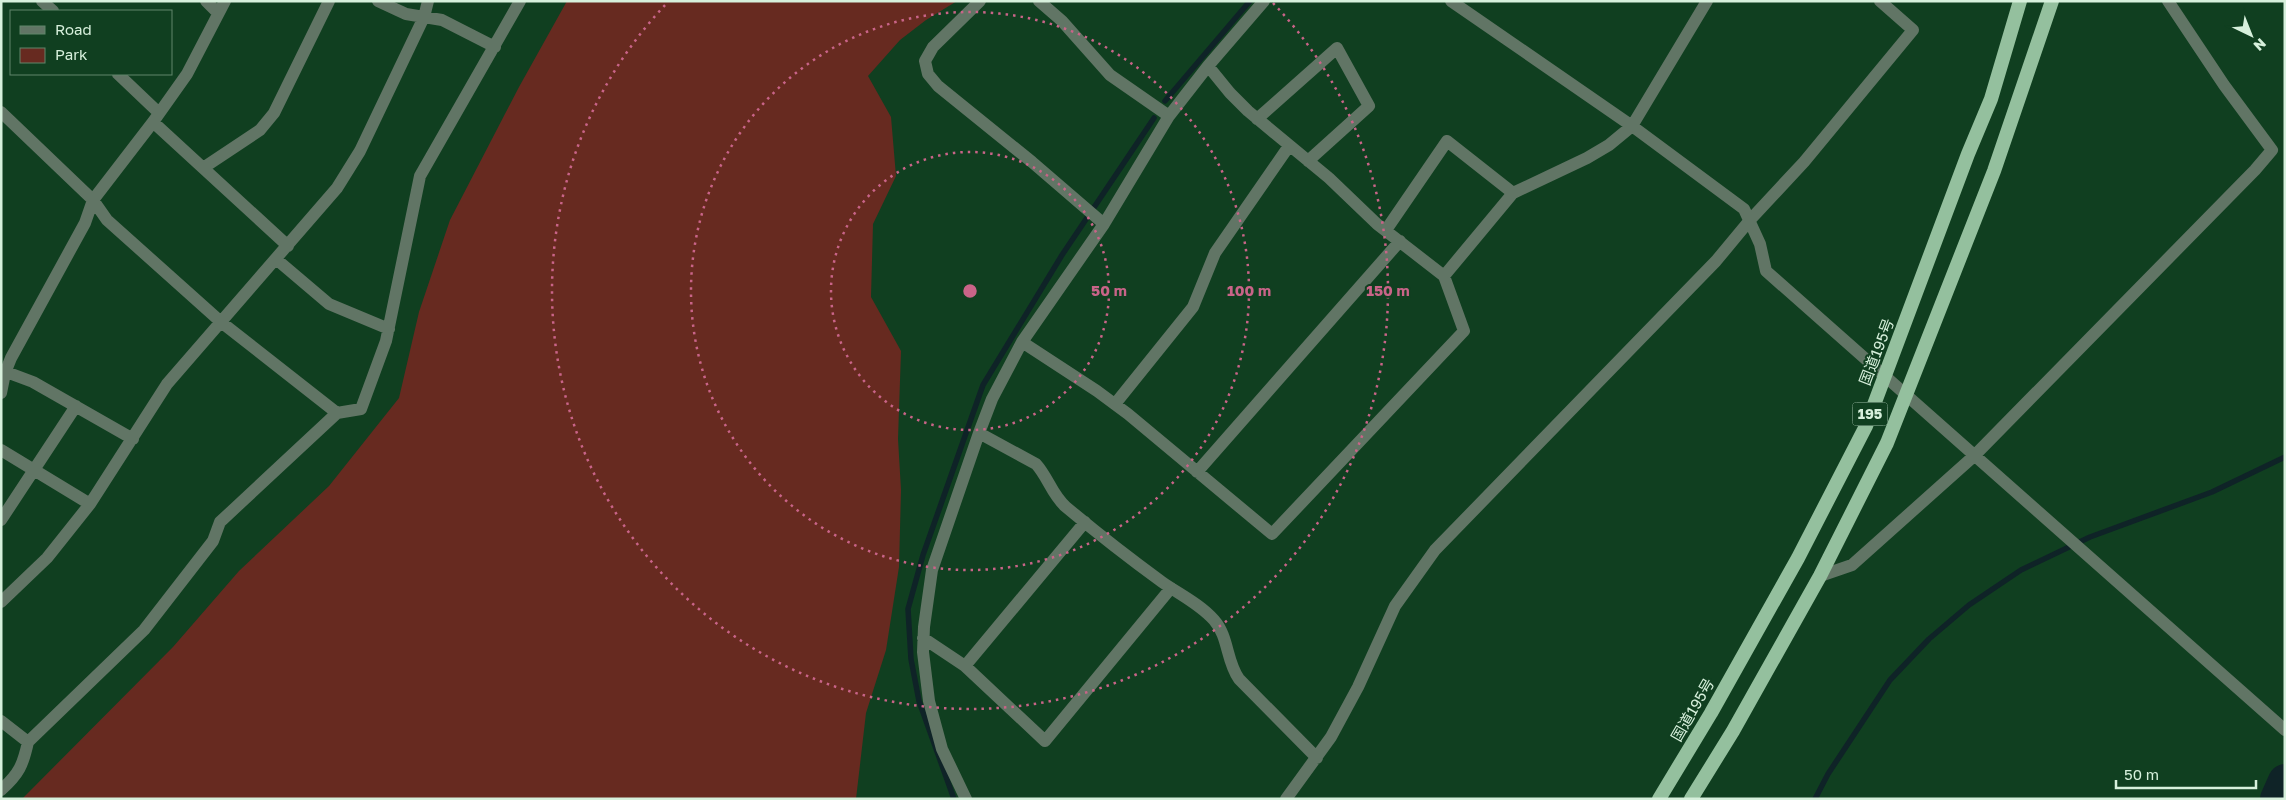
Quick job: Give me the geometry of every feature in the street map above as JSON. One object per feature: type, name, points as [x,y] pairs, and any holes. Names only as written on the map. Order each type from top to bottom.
[{"type":"highway","name":"国道195号","points":[[1659,799],[1711,713],[1798,558],[1866,426],[1968,154],[1991,99],[2020,1]]},
{"type":"highway","name":"195","points":[[1691,799],[1820,576],[1888,444],[1994,171],[2052,1]]},
{"type":"street","points":[[42,1],[52,10]]},
{"type":"street","points":[[206,1],[218,13]]},
{"type":"street","points":[[1,393],[3,371],[85,223],[93,200],[187,74],[225,1]]},
{"type":"street","points":[[203,168],[260,130],[274,113],[329,1]]},
{"type":"street","points":[[378,1],[406,14],[442,20],[495,47]]},
{"type":"street","points":[[1,602],[47,558],[90,504],[167,384],[337,188],[360,151],[424,17],[428,1]]},
{"type":"street","points":[[1,790],[15,777],[24,763],[28,742],[144,630],[213,541],[220,522],[337,413],[361,409],[386,340],[420,176],[520,1]]},
{"type":"street","points":[[980,1],[933,47],[925,61],[928,74],[938,86],[1100,220]]},
{"type":"street","points":[[1039,1],[1062,21],[1110,75],[1169,116]]},
{"type":"street","points":[[966,799],[942,749],[929,702],[924,638],[926,607],[932,570],[979,433],[992,399],[1022,342],[1100,220],[1169,116],[1208,66],[1264,1]]},
{"type":"street","points":[[1451,1],[1632,126],[1744,209],[1760,244],[1766,271],[2285,730]]},
{"type":"street","points":[[1444,276],[1513,193],[1587,158],[1609,145],[1632,126],[1707,1]]},
{"type":"street","points":[[1286,799],[1331,737],[1358,687],[1395,606],[1435,550],[1716,261],[1750,220],[1804,162],[1913,30],[1880,1]]},
{"type":"street","points":[[1820,576],[1852,565],[1974,456],[2255,170],[2272,150],[2224,86],[2168,1]]},
{"type":"street","points":[[1258,120],[1337,48],[1370,106],[1308,161]]},
{"type":"street","points":[[1022,342],[1114,404],[1272,534],[1464,331],[1444,276],[1386,230],[1258,120],[1230,93],[1208,66]]},
{"type":"street","points":[[119,75],[203,168],[288,246]]},
{"type":"street","points":[[1,112],[93,200],[107,220],[221,322],[337,413]]},
{"type":"street","points":[[1386,230],[1447,141],[1513,193]]},
{"type":"street","points":[[1114,404],[1193,307],[1215,254],[1289,146]]},
{"type":"street","points":[[1197,472],[1400,241]]},
{"type":"street","points":[[276,259],[329,304],[388,329]]},
{"type":"street","points":[[3,371],[34,382],[133,439]]},
{"type":"street","points":[[1,520],[76,406]]},
{"type":"street","points":[[979,433],[1036,464],[1059,500],[1216,622],[1225,637],[1232,666],[1239,679],[1317,758]]},
{"type":"street","points":[[1,450],[90,504]]},
{"type":"street","points":[[964,666],[1085,522]]},
{"type":"street","points":[[924,638],[964,666],[1046,741],[1171,588]]},
{"type":"street","points":[[1,721],[28,742]]},
{"type":"green space","points":[[567,1],[957,1],[926,20],[900,40],[868,76],[891,117],[896,176],[873,224],[871,297],[901,351],[898,439],[901,490],[899,567],[886,650],[866,713],[856,799],[22,799],[173,647],[239,571],[329,486],[399,398],[419,312],[450,220],[519,87]]},
{"type":"waterway","points":[[1165,101],[1250,1]]},
{"type":"waterway","points":[[954,799],[919,701],[911,659],[908,609],[923,555],[983,385],[1062,255],[1154,118]]},
{"type":"waterway","points":[[1815,799],[1828,774],[1890,680],[1929,639],[1969,605],[2021,570],[2090,537],[2212,492],[2285,457]]},
{"type":"waterway","points":[[2277,799],[2285,781]]}]
